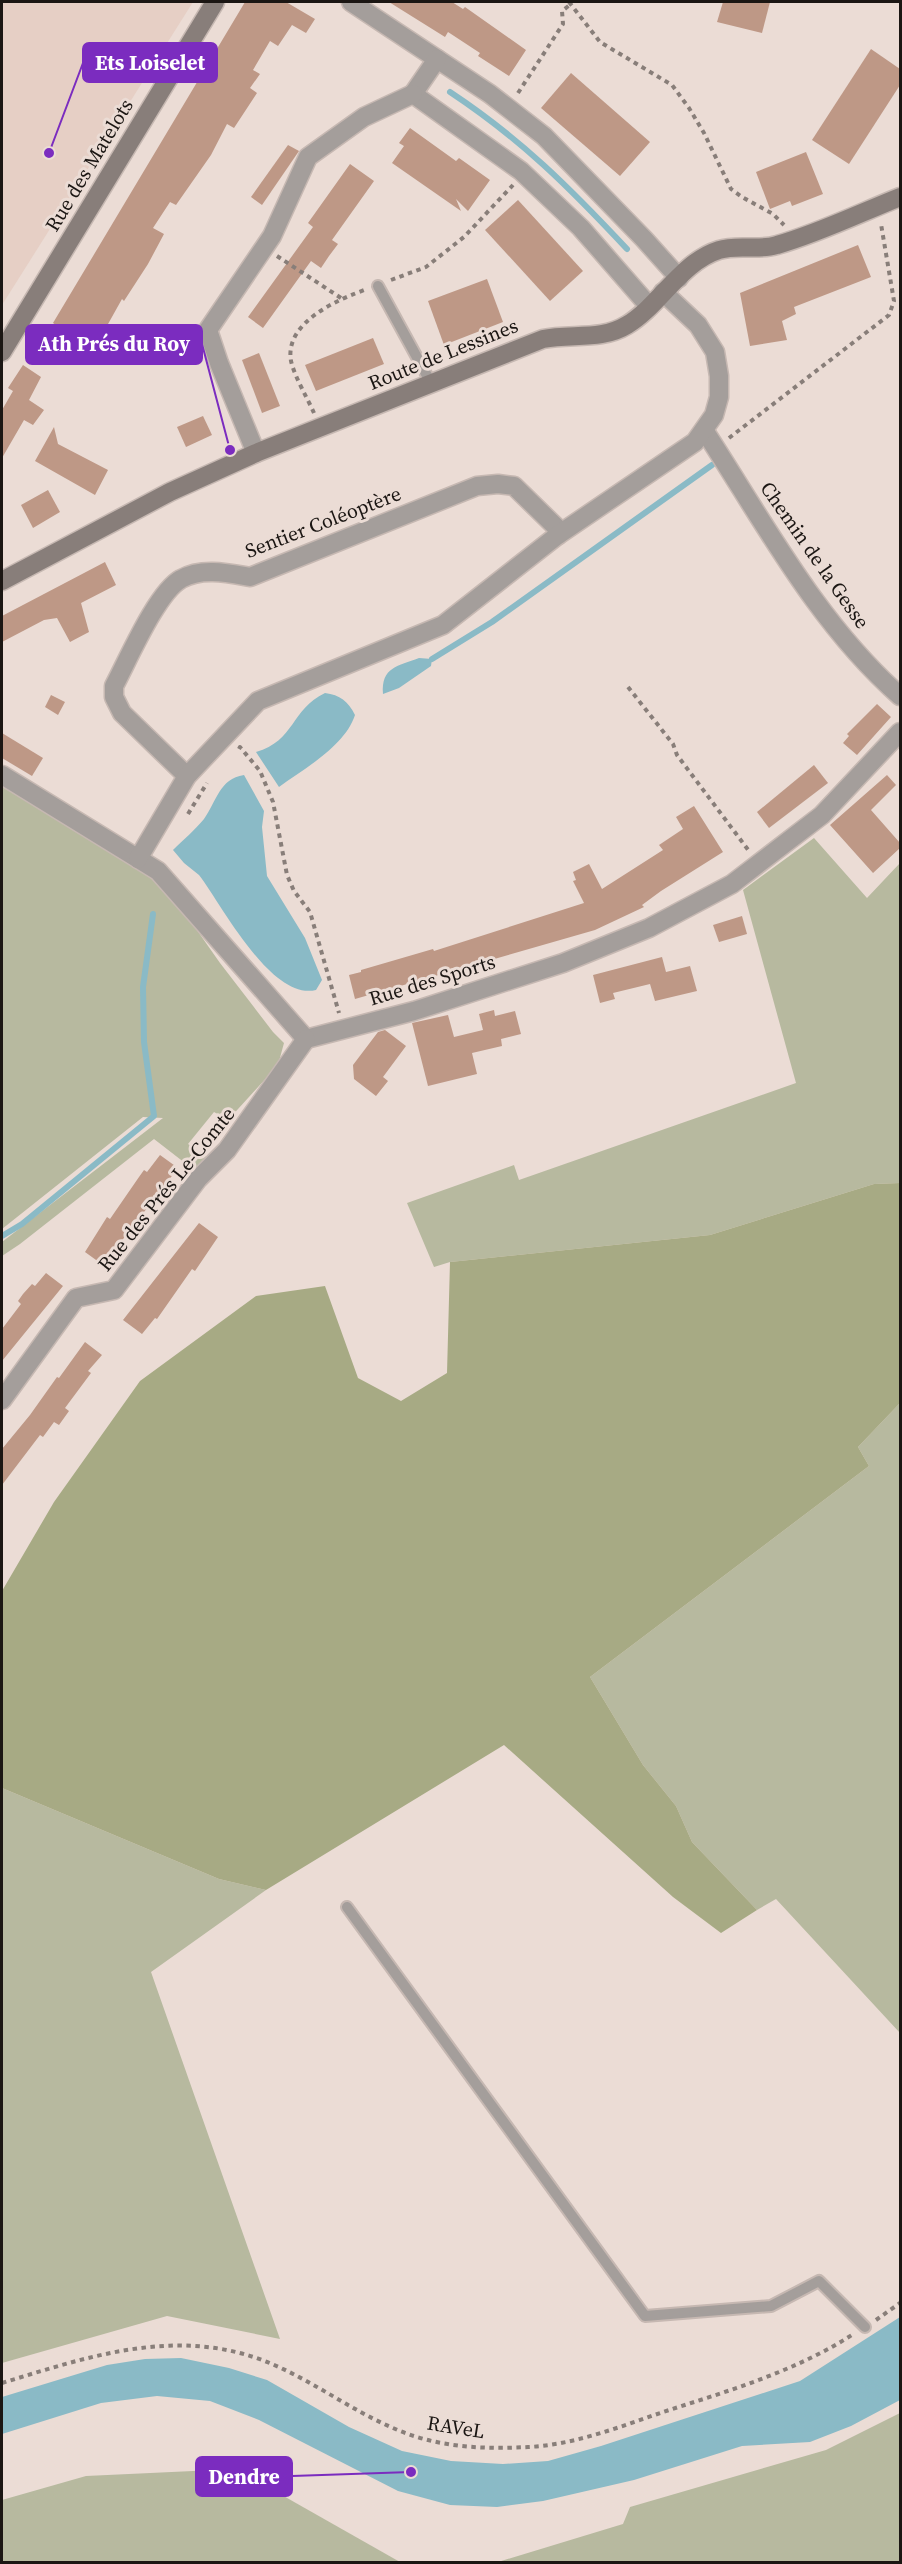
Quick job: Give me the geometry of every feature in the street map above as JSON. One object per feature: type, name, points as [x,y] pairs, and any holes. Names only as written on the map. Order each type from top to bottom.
[{"type":"main road","name":"Rue des Matelots","points":[[2,352],[215,2]]},
{"type":"main road","name":"Route de Lessines","points":[[2,581],[170,492],[256,453],[543,339],[579,338],[612,332],[628,325],[694,264],[717,250],[742,246],[776,246],[900,197]]},
{"type":"street","points":[[351,2],[508,108],[544,136],[644,238],[679,278]]},
{"type":"street","points":[[256,453],[208,330],[272,236],[308,157],[364,117],[413,94],[430,54]]},
{"type":"street","points":[[413,94],[521,171],[581,228],[649,306]]},
{"type":"street","points":[[138,859],[187,776],[258,701],[443,625],[558,535],[695,442],[714,415],[719,398],[719,376],[715,352],[698,325],[663,291]]},
{"type":"street","name":"Chemin de la Gesse","points":[[704,430],[791,566],[843,638],[864,664],[900,696]]},
{"type":"street","name":"Sentier Coléoptère","points":[[187,776],[122,713],[114,697],[114,686],[165,592],[181,579],[198,573],[223,572],[250,578],[477,486],[498,484],[514,486],[556,527],[558,535]]},
{"type":"street","name":"Rue des Sports","points":[[306,1039],[414,1011],[563,963],[649,928],[732,884],[822,815],[900,732]]},
{"type":"street","points":[[2,775],[158,871],[306,1039]]},
{"type":"street","name":"Rue des Prés Le-Comte","points":[[2,1400],[76,1298],[114,1290],[198,1179],[227,1150],[306,1039]]},
{"type":"lane","points":[[378,286],[431,383]]},
{"type":"lane","points":[[347,1906],[645,2316],[771,2306],[819,2282],[865,2327]]},
{"type":"path","points":[[508,108],[563,24],[562,11],[570,3],[600,42],[617,55],[647,69],[672,85],[704,133],[731,189],[773,213],[784,226],[791,240]]},
{"type":"path","points":[[716,448],[889,315],[894,301],[881,222],[864,211]]},
{"type":"path","points":[[264,247],[342,298]]},
{"type":"path","points":[[628,687],[673,744],[677,755],[758,864]]},
{"type":"path","points":[[236,751],[240,747],[260,771],[273,802],[287,875],[294,891],[310,912],[335,992],[343,1028]]},
{"type":"path","points":[[185,817],[212,776]]},
{"type":"path","name":"RAVeL","points":[[2,2383],[124,2349],[175,2345],[216,2347],[262,2360],[369,2417],[424,2439],[480,2448],[529,2447],[570,2440],[622,2426],[735,2388],[813,2357],[865,2327],[900,2303]]},
{"type":"shaded area","points":[[2,2],[193,2],[2,305]]},
{"type":"green space","points":[[2,787],[150,877],[173,896],[220,963],[284,1043],[278,1065],[228,1120],[214,1112],[188,1144],[206,1156],[194,1170],[154,1139],[2,1256],[2,1242],[163,1118],[143,1117],[2,1229]]},
{"type":"green space","points":[[814,838],[867,898],[900,863],[900,1183],[874,1184],[710,1235],[450,1262],[434,1267],[407,1203],[514,1165],[519,1180],[796,1083],[743,890]]},
{"type":"green space","points":[[900,1183],[900,1403],[858,1447],[869,1466],[590,1677],[643,1765],[676,1806],[692,1842],[757,1910],[721,1933],[673,1897],[504,1745],[266,1890],[219,1879],[2,1788],[2,1591],[54,1502],[140,1381],[256,1296],[325,1286],[358,1378],[401,1401],[447,1373],[450,1262],[710,1235],[874,1184]]},
{"type":"green space","points":[[900,1403],[900,2033],[776,1899],[757,1910],[692,1842],[676,1806],[643,1765],[590,1677],[869,1466],[858,1447]]},
{"type":"green space","points":[[2,1788],[219,1879],[266,1890],[151,1972],[280,2339],[167,2316],[2,2363]]},
{"type":"green space","points":[[900,2413],[900,2562],[498,2562],[623,2524],[630,2507],[826,2450]]},
{"type":"green space","points":[[236,2469],[400,2562],[2,2562],[2,2500],[86,2476]]},
{"type":"water","points":[[419,658],[432,659],[431,666],[399,688],[383,694],[385,678],[392,669]]},
{"type":"water","points":[[325,693],[339,697],[349,706],[355,715],[350,726],[343,737],[323,756],[279,787],[256,752],[269,747],[278,740],[305,707]]},
{"type":"water","points":[[244,775],[264,811],[262,827],[267,876],[305,938],[322,980],[316,990],[299,989],[282,981],[265,966],[249,948],[199,875],[173,850],[204,819],[224,786],[236,777]]},
{"type":"water","points":[[900,2317],[900,2400],[851,2426],[810,2442],[742,2446],[634,2480],[543,2501],[497,2507],[450,2505],[398,2491],[259,2420],[210,2401],[157,2396],[101,2403],[2,2434],[2,2397],[107,2365],[145,2359],[181,2358],[229,2368],[267,2380],[349,2427],[402,2451],[451,2461],[503,2464],[548,2461],[800,2381]]},
{"type":"building","points":[[245,2],[286,2],[315,19],[306,33],[292,25],[278,46],[270,41],[253,70],[260,74],[250,88],[257,93],[234,128],[227,124],[211,155],[176,205],[170,202],[153,228],[164,234],[148,264],[124,301],[122,299],[103,333],[98,330],[87,347],[53,323]]},
{"type":"building","points":[[389,2],[452,2],[463,9],[465,7],[526,50],[509,76],[478,56],[480,53],[448,32],[445,37]]},
{"type":"building","points":[[723,2],[770,2],[762,33],[717,22]]},
{"type":"building","points":[[871,49],[900,69],[900,85],[849,164],[812,140]]},
{"type":"building","points":[[571,73],[650,142],[620,176],[541,108]]},
{"type":"building","points":[[410,128],[456,161],[459,158],[490,180],[468,211],[456,199],[461,211],[392,163],[404,146],[399,143]]},
{"type":"building","points":[[288,145],[299,151],[262,205],[251,197]]},
{"type":"building","points":[[806,152],[823,194],[792,206],[790,201],[770,209],[756,172]]},
{"type":"building","points":[[350,164],[374,181],[332,240],[338,244],[321,268],[311,261],[263,328],[248,317],[313,227],[308,223]]},
{"type":"building","points":[[518,200],[583,271],[550,301],[485,230]]},
{"type":"building","points":[[858,245],[871,277],[794,307],[796,314],[782,321],[787,340],[750,346],[740,293]]},
{"type":"building","points":[[487,279],[503,322],[444,345],[428,301]]},
{"type":"building","points":[[373,338],[384,364],[316,391],[305,365]]},
{"type":"building","points":[[259,353],[280,406],[262,413],[242,360]]},
{"type":"building","points":[[23,365],[41,377],[29,400],[44,410],[33,425],[24,420],[2,458],[2,410],[13,391],[8,388]]},
{"type":"building","points":[[203,416],[212,435],[186,447],[177,427]]},
{"type":"building","points":[[54,427],[58,444],[108,470],[95,495],[35,461]]},
{"type":"building","points":[[48,490],[60,512],[33,528],[21,505]]},
{"type":"building","points":[[105,562],[116,585],[81,603],[89,632],[70,642],[57,618],[44,620],[2,642],[2,616]]},
{"type":"building","points":[[51,695],[65,702],[58,715],[45,707]]},
{"type":"building","points":[[877,704],[891,717],[857,755],[843,743],[849,736],[847,734]]},
{"type":"building","points":[[2,733],[43,758],[32,776],[2,758]]},
{"type":"building","points":[[814,765],[828,783],[769,828],[757,812]]},
{"type":"building","points":[[887,775],[896,785],[871,810],[900,843],[900,848],[873,873],[830,825]]},
{"type":"building","points":[[694,806],[723,852],[661,891],[642,905],[644,907],[595,930],[355,999],[349,975],[433,949],[434,951],[584,903],[573,881],[576,880],[573,872],[589,864],[602,889],[663,850],[659,845],[683,829],[676,817]]},
{"type":"building","points":[[742,916],[747,934],[719,942],[713,925]]},
{"type":"building","points":[[662,957],[666,972],[690,966],[697,991],[655,1001],[650,984],[613,993],[615,999],[600,1003],[593,975]]},
{"type":"building","points":[[494,1010],[495,1016],[515,1011],[521,1034],[501,1039],[502,1046],[472,1053],[477,1074],[428,1086],[412,1023],[448,1015],[454,1037],[483,1030],[479,1014]]},
{"type":"building","points":[[385,1030],[406,1046],[383,1077],[388,1081],[376,1096],[354,1079],[353,1065],[378,1032]]},
{"type":"building","points":[[160,1155],[178,1168],[103,1265],[85,1252],[107,1217],[110,1219],[144,1170],[147,1172]]},
{"type":"building","points":[[199,1223],[218,1237],[195,1271],[192,1269],[157,1319],[155,1318],[142,1334],[123,1320]]},
{"type":"building","points":[[46,1273],[63,1286],[2,1361],[2,1329],[21,1304],[18,1301],[23,1294],[32,1284],[35,1286]]},
{"type":"building","points":[[85,1342],[102,1355],[88,1371],[91,1373],[65,1408],[69,1411],[59,1425],[54,1422],[43,1437],[40,1435],[2,1485],[2,1449]]},
{"type":"waterway","points":[[450,92],[522,146],[585,205],[627,249]]},
{"type":"waterway","points":[[432,659],[492,622],[712,465]]},
{"type":"waterway","points":[[2,1236],[22,1224],[154,1116],[144,1042],[143,987],[153,914]]},
{"type":"place","name":"Ets Loiselet","points":[[49,153]]},
{"type":"place","name":"Ath Prés du Roy","points":[[230,450]]},
{"type":"place","name":"Dendre","points":[[411,2472]]}]
